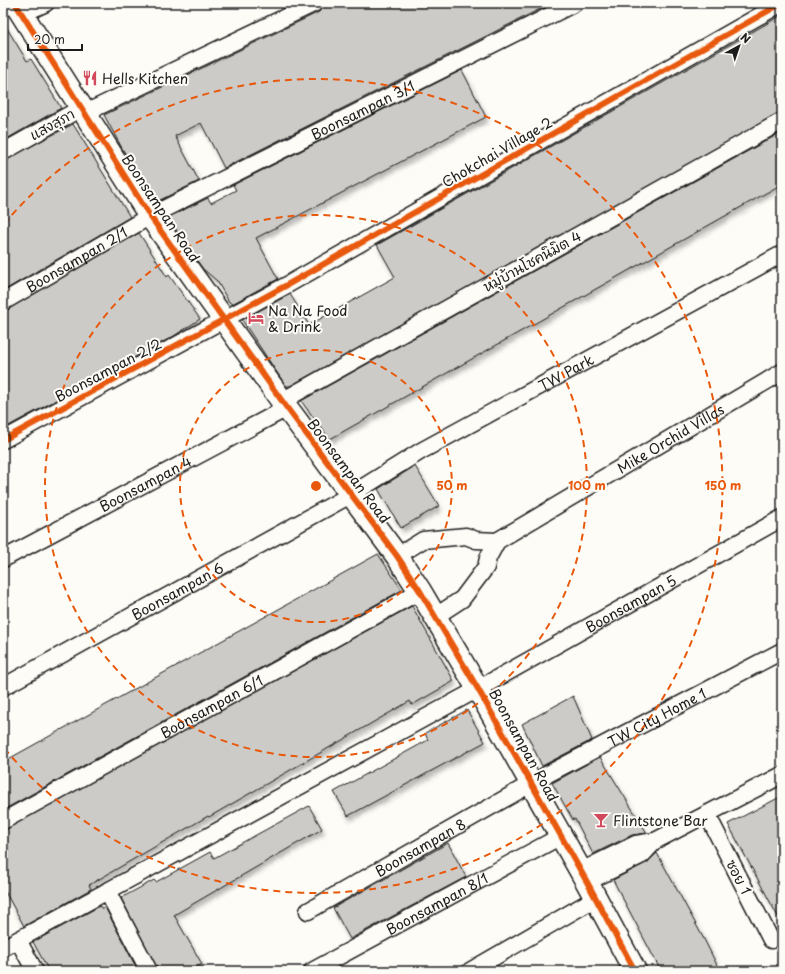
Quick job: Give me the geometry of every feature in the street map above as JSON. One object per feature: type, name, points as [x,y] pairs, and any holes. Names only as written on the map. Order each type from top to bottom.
[{"type":"street","points":[[19,9],[46,3]]},
{"type":"street","name":"แสงสุภา","points":[[3,152],[83,110],[315,3]]},
{"type":"street","name":"Boonsampan 3/1","points":[[150,216],[575,3]]},
{"type":"street","name":"Chokchai Village 2","points":[[224,320],[782,3]]},
{"type":"street","name":"Boonsampan Road","points":[[19,9],[150,216],[284,404],[397,556],[436,616],[588,884],[631,970]]},
{"type":"street","name":"หมู่บ้านโชคนิมิต 4","points":[[284,404],[782,121]]},
{"type":"street","name":"Boonsampan 2/1","points":[[3,302],[150,216]]},
{"type":"street","name":"TW Park","points":[[352,494],[420,451],[782,254]]},
{"type":"street","name":"Boonsampan 2/2","points":[[3,440],[224,320]]},
{"type":"street","name":"Mike Orchid Villas","points":[[497,540],[782,372]]},
{"type":"street","name":"Boonsampan 4","points":[[3,559],[284,404]]},
{"type":"street","name":"Boonsampan 6","points":[[3,687],[352,494]]},
{"type":"street","name":"Boonsampan 5","points":[[3,948],[478,688],[782,518]]},
{"type":"street","points":[[397,556],[424,540],[466,536],[476,540],[497,540],[488,558],[486,567],[462,599],[436,616]]},
{"type":"street","name":"Boonsampan 6/1","points":[[3,821],[420,591]]},
{"type":"street","name":"TW City Home 1","points":[[531,783],[782,651]]},
{"type":"street","points":[[470,971],[588,884],[642,855],[655,841],[782,775]]},
{"type":"street","name":"Boonsampan 8","points":[[308,911],[531,783]]},
{"type":"street","name":"ซอย 1","points":[[707,814],[771,940]]},
{"type":"street","name":"Boonsampan 8/1","points":[[312,971],[561,836]]},
{"type":"street","points":[[106,891],[149,971]]},
{"type":"street","points":[[18,940],[35,971]]},
{"type":"building","points":[[330,3],[552,3],[224,168],[201,123],[175,136],[199,181],[156,202],[123,150],[104,115],[319,12],[324,6]]},
{"type":"building","points":[[782,15],[782,112],[290,386],[286,386],[242,320],[290,294],[309,325],[395,277],[377,245]]},
{"type":"building","points":[[3,22],[27,61],[31,59],[61,108],[3,141]]},
{"type":"building","points":[[462,70],[486,117],[256,238],[278,279],[232,304],[229,302],[217,281],[203,269],[181,238],[169,217],[208,198],[211,203],[236,190],[233,185]]},
{"type":"building","points":[[73,124],[130,217],[3,291],[3,161]]},
{"type":"building","points":[[782,132],[782,184],[330,439],[301,401]]},
{"type":"building","points":[[139,233],[167,277],[169,275],[200,319],[174,336],[3,429],[3,311]]},
{"type":"building","points":[[415,466],[439,506],[401,528],[378,489]]},
{"type":"building","points":[[378,554],[402,590],[3,810],[3,762]]},
{"type":"building","points":[[412,606],[454,681],[412,705],[410,701],[209,817],[208,816],[89,885],[91,889],[24,926],[3,888],[3,830]]},
{"type":"building","points":[[573,696],[592,740],[542,766],[522,724]]},
{"type":"building","points":[[467,710],[485,742],[348,816],[334,792],[428,740],[425,733]]},
{"type":"building","points":[[600,757],[647,833],[632,835],[593,854],[575,819],[573,820],[552,783]]},
{"type":"building","points":[[782,796],[782,924],[728,824]]},
{"type":"building","points":[[309,806],[322,829],[174,915],[202,964],[190,971],[158,971],[121,898],[154,880],[156,882],[210,852],[214,858]]},
{"type":"building","points":[[448,843],[466,877],[350,939],[333,908]]},
{"type":"building","points":[[657,853],[720,971],[661,971],[613,880],[646,863]]},
{"type":"building","points":[[100,906],[102,909],[105,907],[138,971],[49,971],[33,942]]},
{"type":"cycle path","points":[[15,3],[150,216],[287,408],[397,556],[420,591],[478,689],[587,882],[635,971]]},
{"type":"cycle path","points":[[3,440],[287,285],[782,3]]},
{"type":"place","name":"Hells Kitchen","points":[[90,78]]},
{"type":"place","name":"Na Na Food & Drink","points":[[256,318]]},
{"type":"place","name":"Flintstone Bar","points":[[601,820]]}]
